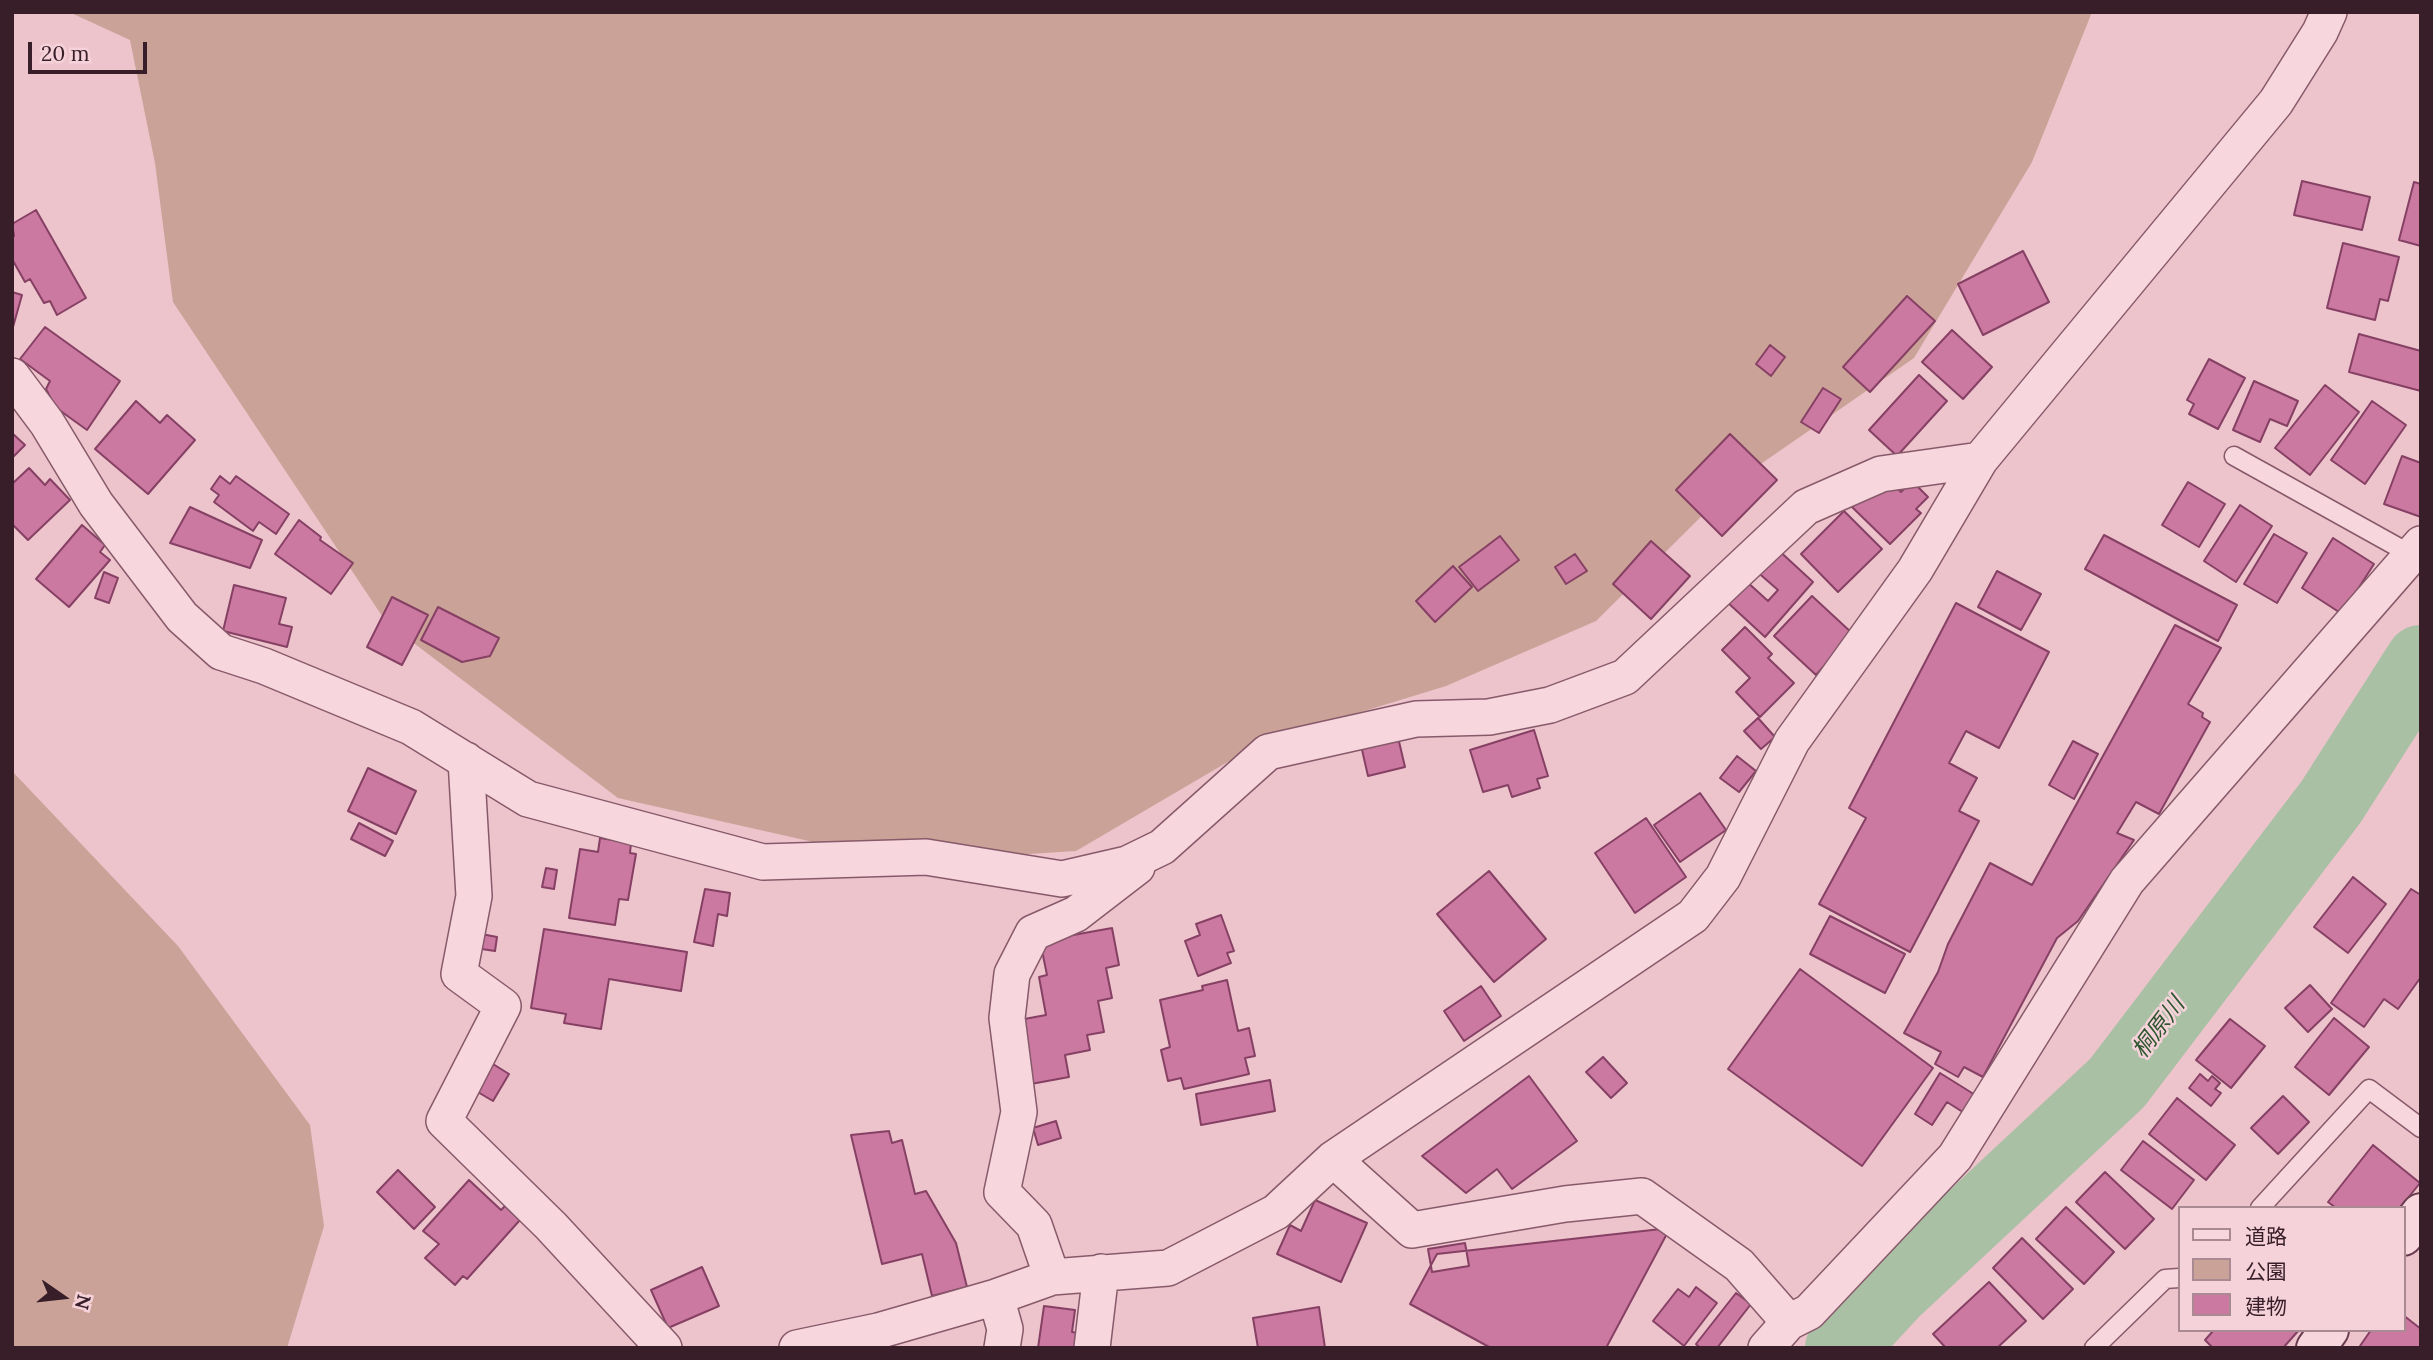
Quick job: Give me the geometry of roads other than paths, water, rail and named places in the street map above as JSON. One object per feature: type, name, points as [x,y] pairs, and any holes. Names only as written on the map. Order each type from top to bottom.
[{"type":"street","points":[[797,1348],[872,1339],[1052,1277],[1168,1268],[1276,1212],[1333,1159],[1693,916],[1723,877],[1792,741],[1915,570],[1980,460],[2276,102],[2320,32],[2329,12]]},
{"type":"street","points":[[12,376],[47,423],[96,505],[182,617],[221,652],[264,666],[411,727],[528,799],[763,862],[926,857],[1062,879],[1127,864],[1162,848]]},
{"type":"street","points":[[1052,1277],[1034,1225],[1002,1192],[1019,1112],[1007,1018],[1012,974],[1033,933],[1076,915],[1162,848],[1268,752],[1416,719],[1489,717],[1550,705],[1625,677],[1807,507],[1881,474],[1980,460]]},
{"type":"street","points":[[1766,1348],[1788,1322],[1810,1312],[1955,1157],[2127,881],[2416,549]]},
{"type":"street","points":[[466,760],[474,896],[459,974],[503,1006],[444,1121],[551,1226],[664,1348]]},
{"type":"street","points":[[1333,1159],[1412,1230],[1565,1205],[1642,1196],[1739,1265],[1788,1322]]},
{"type":"street","points":[[2405,1233],[2421,1213]]},
{"type":"street","points":[[1092,1348],[1101,1272]]},
{"type":"street","points":[[996,1297],[1005,1329],[1002,1348]]},
{"type":"street","points":[[2316,1348],[2328,1332]]},
{"type":"lane","points":[[2235,456],[2416,549]]},
{"type":"lane","points":[[2262,1206],[2369,1089],[2421,1128]]},
{"type":"lane","points":[[2094,1348],[2165,1279],[2178,1278]]},
{"type":"waterway","name":"桐原川","points":[[1841,1348],[1894,1291],[2117,1083],[2331,802],[2421,661]]}]
